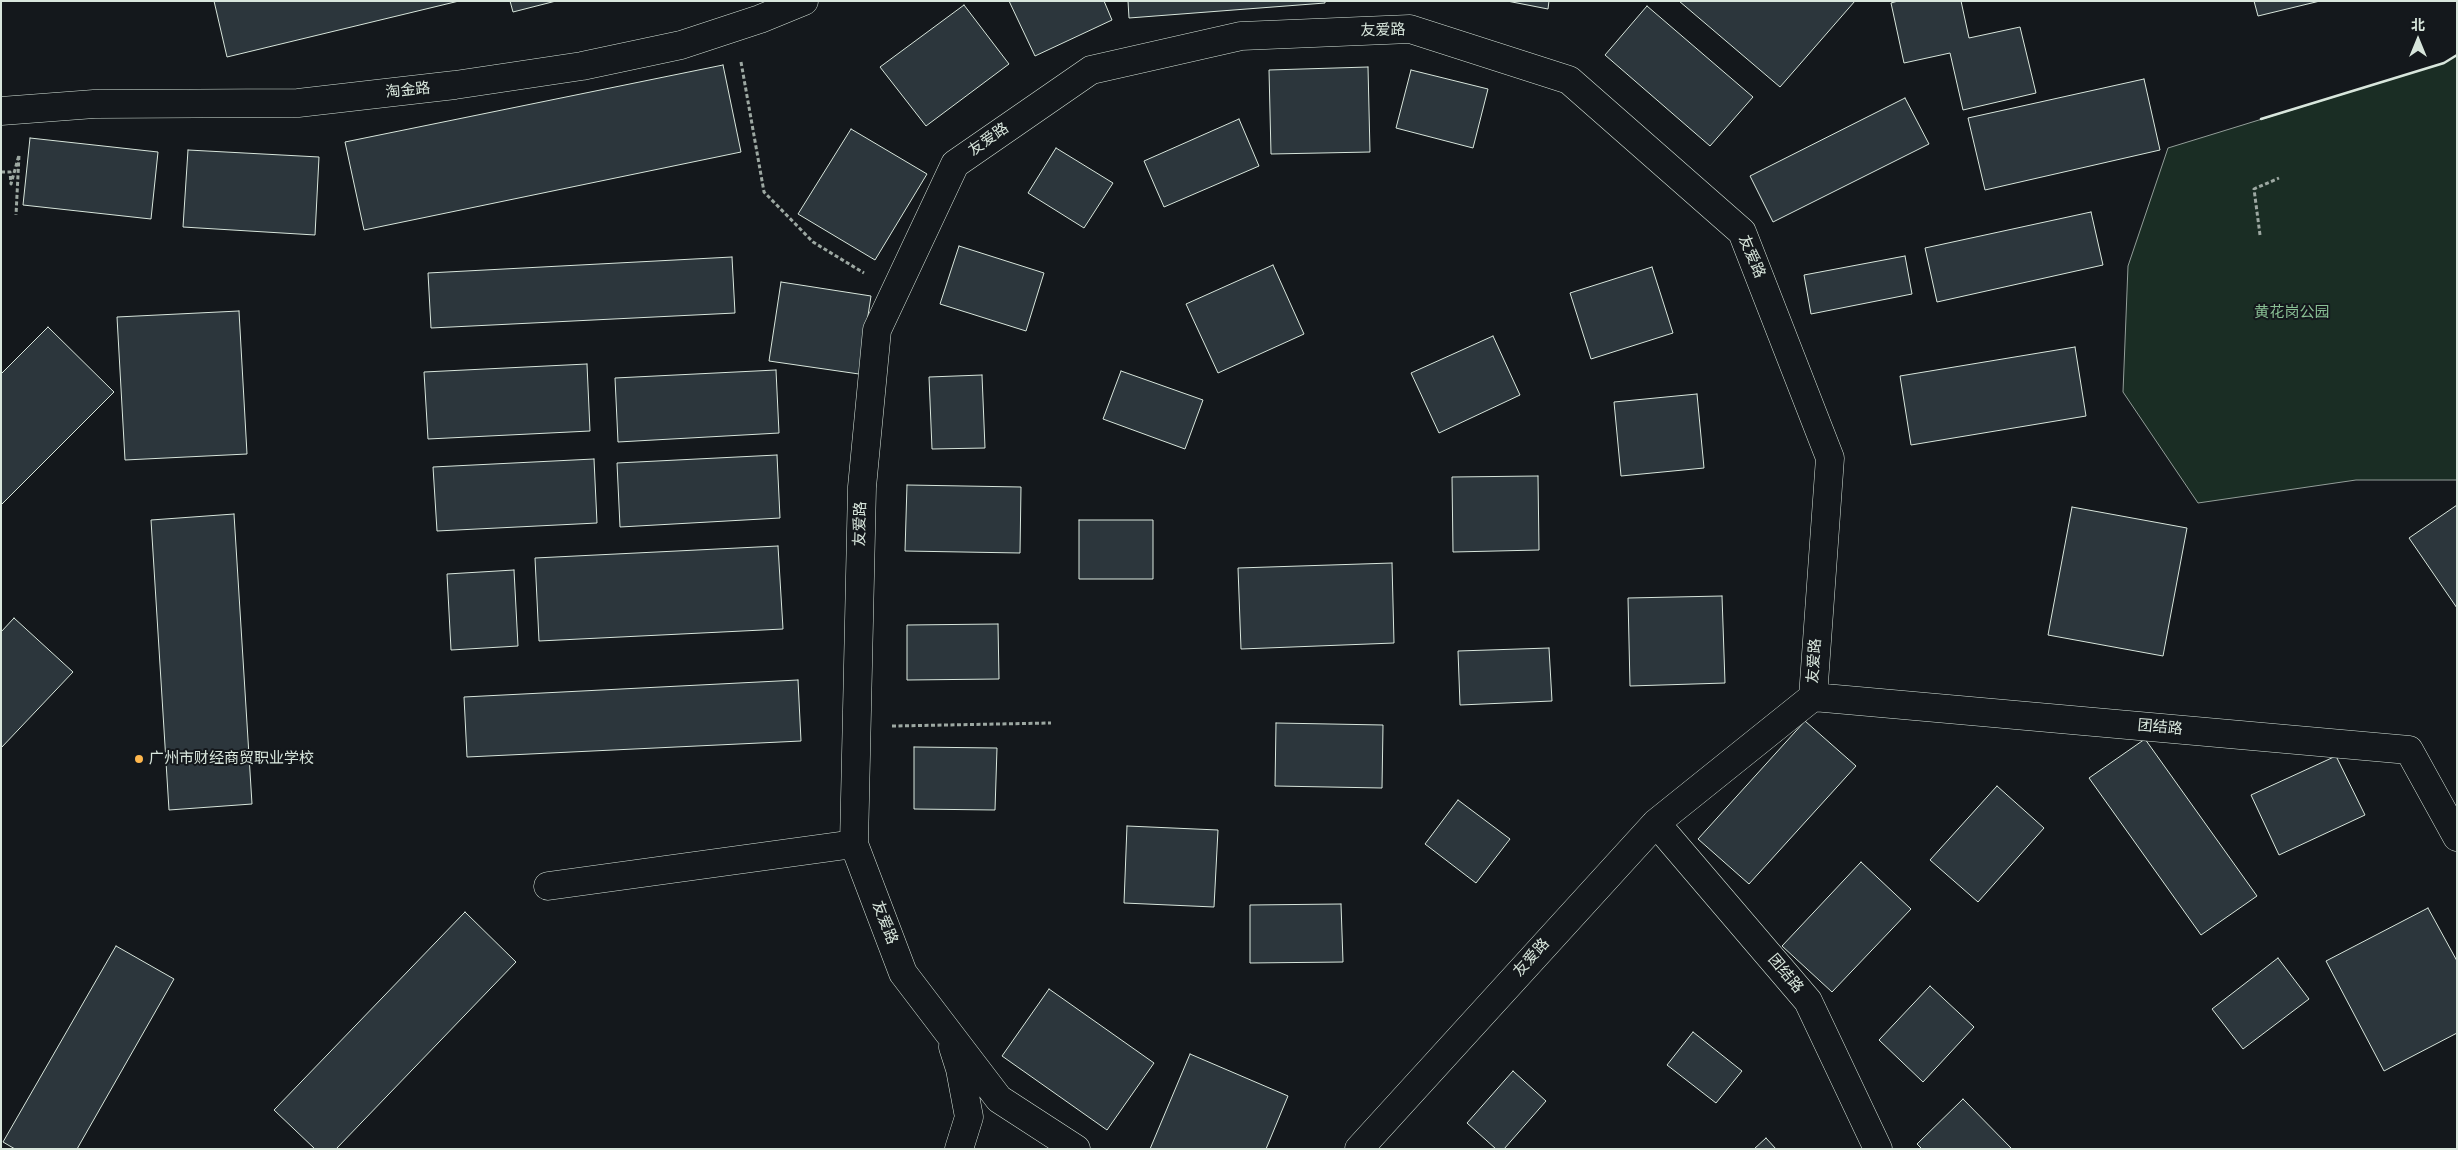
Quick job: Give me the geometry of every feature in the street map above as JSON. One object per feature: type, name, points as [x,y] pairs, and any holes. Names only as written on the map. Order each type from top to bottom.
[{"type":"street","name":"淘金路","points":[[1,111],[94,104],[298,103],[436,88],[582,66],[681,45],[804,1]]},
{"type":"street","name":"友爱路","points":[[1076,1149],[999,1099],[903,973],[854,844],[862,487],[877,330],[955,164],[1090,70],[1241,36],[1410,30],[1569,80],[1742,232],[1830,458],[1813,696],[1656,823],[1359,1149]]},
{"type":"street","name":"团结路","points":[[1813,696],[2409,750],[2457,837]]},
{"type":"street","name":"团结路","points":[[1656,823],[1808,1001],[1878,1149]]},
{"type":"street","points":[[548,886],[854,844]]},
{"type":"street","points":[[947,1029],[960,1070],[968,1117],[959,1149]]},
{"type":"path","points":[[735,27],[764,192],[813,242],[895,290]]},
{"type":"path","points":[[1,172],[10,172],[11,184],[19,155],[16,214]]},
{"type":"path","points":[[2260,235],[2254,189],[2279,178]]},
{"type":"path","points":[[857,726],[1051,724]]},
{"type":"green space","name":"黄花岗公园","points":[[2457,55],[2457,480],[2356,480],[2198,503],[2123,392],[2128,266],[2168,148],[2444,63]]},
{"type":"building","points":[[214,1],[459,1],[227,57]]},
{"type":"building","points":[[510,1],[556,1],[513,12]]},
{"type":"building","points":[[1009,1],[1104,1],[1112,20],[1035,56]]},
{"type":"building","points":[[1128,1],[1325,1],[1325,3],[1129,18]]},
{"type":"building","points":[[1507,1],[1549,1],[1548,9]]},
{"type":"building","points":[[1679,1],[1855,1],[1780,87]]},
{"type":"building","points":[[1898,1],[1961,1],[1969,38],[2020,27],[2036,93],[1963,110],[1950,53],[1904,63],[1891,3]]},
{"type":"building","points":[[2254,1],[2320,1],[2258,16]]},
{"type":"building","points":[[964,5],[1009,64],[926,126],[880,67]]},
{"type":"building","points":[[1647,6],[1753,97],[1710,146],[1605,55]]},
{"type":"building","points":[[723,65],[741,152],[364,230],[345,142]]},
{"type":"building","points":[[1368,67],[1370,152],[1271,154],[1269,70]]},
{"type":"building","points":[[1411,70],[1488,89],[1473,148],[1396,128]]},
{"type":"building","points":[[2144,79],[2160,150],[1985,190],[1968,118]]},
{"type":"building","points":[[1905,98],[1929,144],[1773,222],[1750,176]]},
{"type":"building","points":[[1239,119],[1259,166],[1164,207],[1144,161]]},
{"type":"building","points":[[851,129],[927,174],[875,260],[798,214]]},
{"type":"building","points":[[30,138],[158,152],[151,219],[23,205]]},
{"type":"building","points":[[1056,148],[1113,183],[1084,228],[1028,193]]},
{"type":"building","points":[[188,150],[319,157],[315,235],[183,227]]},
{"type":"building","points":[[2091,212],[2103,265],[1937,302],[1925,248]]},
{"type":"building","points":[[959,246],[1044,273],[1026,331],[940,304]]},
{"type":"building","points":[[1905,256],[1912,294],[1811,314],[1804,275]]},
{"type":"building","points":[[732,257],[735,313],[431,328],[428,273]]},
{"type":"building","points":[[1273,265],[1304,334],[1218,373],[1186,304]]},
{"type":"building","points":[[1652,267],[1673,333],[1591,359],[1570,293]]},
{"type":"building","points":[[781,282],[871,296],[859,374],[769,361]]},
{"type":"building","points":[[239,311],[247,454],[125,460],[117,317]]},
{"type":"building","points":[[48,327],[114,392],[1,505],[1,374]]},
{"type":"building","points":[[1493,336],[1520,395],[1439,433],[1411,373]]},
{"type":"building","points":[[2075,347],[2086,416],[1911,445],[1900,376]]},
{"type":"building","points":[[587,364],[590,431],[428,439],[424,372]]},
{"type":"building","points":[[776,370],[779,433],[618,442],[615,378]]},
{"type":"building","points":[[1121,371],[1203,400],[1185,449],[1103,419]]},
{"type":"building","points":[[982,375],[985,448],[932,449],[929,377]]},
{"type":"building","points":[[1697,394],[1704,468],[1621,476],[1614,402]]},
{"type":"building","points":[[777,455],[780,518],[620,527],[617,463]]},
{"type":"building","points":[[594,459],[597,523],[437,531],[433,467]]},
{"type":"building","points":[[1538,476],[1539,550],[1453,552],[1452,477]]},
{"type":"building","points":[[907,485],[1021,487],[1020,553],[905,551]]},
{"type":"building","points":[[2457,505],[2457,608],[2409,538]]},
{"type":"building","points":[[2072,507],[2187,528],[2163,656],[2048,635]]},
{"type":"building","points":[[234,514],[252,804],[169,810],[151,520]]},
{"type":"building","points":[[1079,520],[1153,520],[1153,579],[1079,579]]},
{"type":"building","points":[[778,546],[783,629],[539,641],[535,558]]},
{"type":"building","points":[[1392,563],[1394,643],[1241,649],[1238,568]]},
{"type":"building","points":[[514,570],[518,646],[451,650],[447,574]]},
{"type":"building","points":[[1722,596],[1725,683],[1630,686],[1628,598]]},
{"type":"building","points":[[14,618],[73,672],[1,748],[1,632]]},
{"type":"building","points":[[998,624],[999,679],[907,680],[907,625]]},
{"type":"building","points":[[1549,648],[1552,701],[1460,705],[1458,651]]},
{"type":"building","points":[[798,680],[801,741],[467,757],[464,697]]},
{"type":"building","points":[[1805,721],[1856,766],[1749,884],[1698,839]]},
{"type":"building","points":[[1276,723],[1383,725],[1382,788],[1275,786]]},
{"type":"building","points":[[2145,739],[2257,896],[2201,935],[2089,778]]},
{"type":"building","points":[[914,747],[997,748],[995,810],[914,809]]},
{"type":"building","points":[[2336,756],[2365,815],[2279,855],[2251,795]]},
{"type":"building","points":[[1997,786],[2044,828],[1978,902],[1930,860]]},
{"type":"building","points":[[1458,800],[1510,839],[1476,883],[1425,844]]},
{"type":"building","points":[[1127,826],[1218,830],[1214,907],[1124,903]]},
{"type":"building","points":[[1861,862],[1911,909],[1832,992],[1782,946]]},
{"type":"building","points":[[1341,904],[1343,962],[1250,963],[1250,905]]},
{"type":"building","points":[[2428,908],[2457,961],[2457,1033],[2384,1071],[2326,961]]},
{"type":"building","points":[[465,912],[516,962],[336,1149],[315,1149],[274,1110]]},
{"type":"building","points":[[116,946],[174,979],[77,1149],[15,1149],[3,1142]]},
{"type":"building","points":[[2278,958],[2309,999],[2243,1049],[2212,1009]]},
{"type":"building","points":[[1930,986],[1974,1027],[1923,1082],[1879,1040]]},
{"type":"building","points":[[1049,989],[1154,1063],[1107,1130],[1002,1056]]},
{"type":"building","points":[[1693,1032],[1742,1071],[1716,1103],[1667,1065]]},
{"type":"building","points":[[1190,1054],[1288,1096],[1266,1149],[1150,1149]]},
{"type":"building","points":[[1513,1071],[1546,1101],[1504,1149],[1496,1149],[1467,1123]]},
{"type":"building","points":[[1963,1099],[2012,1149],[1922,1149],[1917,1144]]},
{"type":"building","points":[[1766,1138],[1776,1149],[1754,1149]]},
{"type":"wall","points":[[2261,119],[2444,63],[2457,55]]},
{"type":"place","name":"广州市财经商贸职业学校","points":[[139,759]]}]
